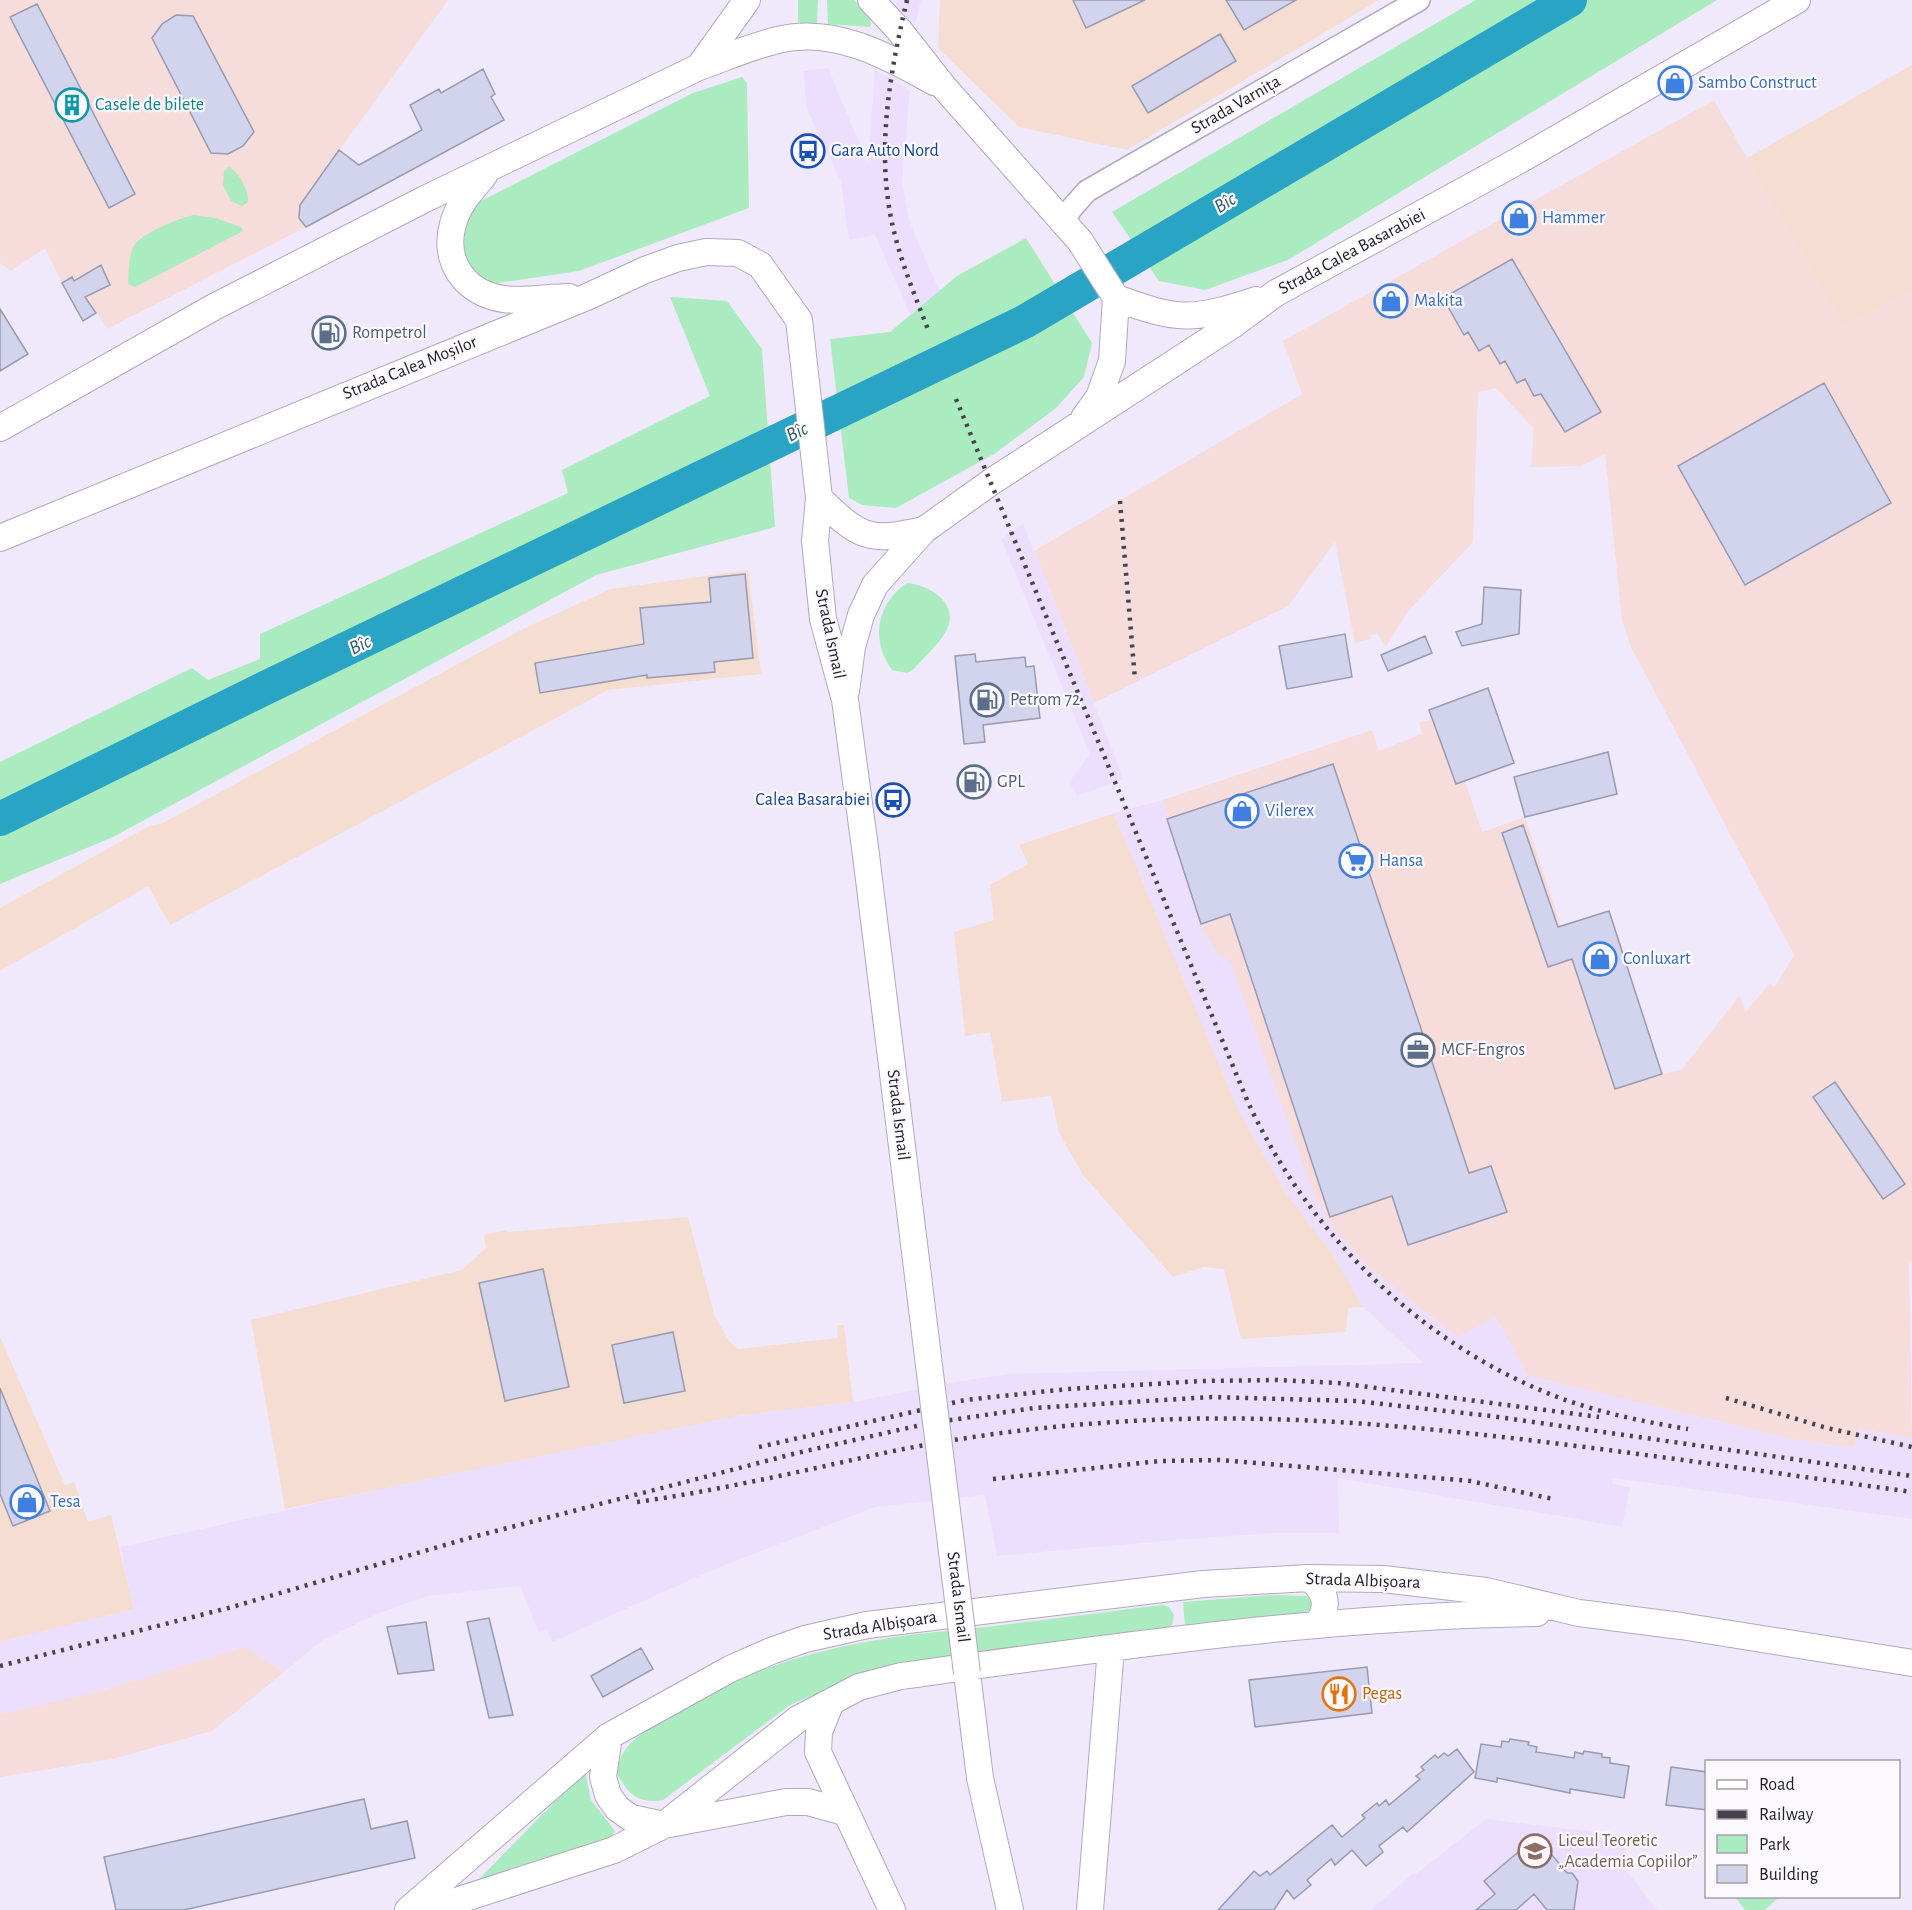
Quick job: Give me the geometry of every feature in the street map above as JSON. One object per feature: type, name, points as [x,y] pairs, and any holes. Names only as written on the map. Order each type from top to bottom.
[{"type":"main road","points":[[699,67],[747,0]]},
{"type":"main road","points":[[871,0],[899,30],[943,86],[1072,231],[1114,295],[1159,314],[1181,317],[1215,312],[1276,293]]},
{"type":"main road","name":"Strada Calea Basarabiei","points":[[845,700],[852,647],[861,615],[875,585],[924,530],[991,482],[1234,324],[1276,293],[1518,161],[1797,0]]},
{"type":"main road","points":[[0,428],[214,307],[699,67],[778,39],[823,38],[865,47],[943,86]]},
{"type":"main road","points":[[489,169],[464,199],[453,223],[450,248],[456,269],[466,284],[483,294],[506,300],[589,296]]},
{"type":"main road","name":"Strada Calea Moșilor","points":[[0,538],[678,258],[706,252],[738,253],[760,265],[799,320]]},
{"type":"main road","points":[[1076,428],[1099,397],[1112,361],[1114,295]]},
{"type":"main road","name":"Strada Ismail","points":[[799,320],[819,498],[815,541],[823,619],[845,700],[980,1778],[1007,1908]]},
{"type":"main road","name":"Strada Calea Basarabiei","points":[[819,498],[849,526],[876,538],[893,538],[924,530]]},
{"type":"main road","points":[[1308,1578],[1318,1584],[1324,1594],[1326,1605],[1323,1616],[1316,1625]]},
{"type":"main road","name":"Strada Albișoara","points":[[408,1910],[609,1736],[730,1669],[771,1651],[867,1625],[1178,1587],[1308,1578],[1383,1579],[1435,1583],[1579,1613],[1681,1626],[1912,1663]]},
{"type":"main road","name":"Strada Albișoara","points":[[428,1910],[614,1850],[664,1825],[798,1719],[859,1687],[901,1676],[1111,1648],[1316,1625],[1443,1615],[1579,1613]]},
{"type":"main road","points":[[1090,1907],[1111,1648]]},
{"type":"main road","points":[[831,1702],[819,1731],[818,1752],[844,1812],[892,1910]]},
{"type":"main road","points":[[609,1736],[603,1777],[608,1795],[617,1808],[631,1818],[664,1825],[786,1802],[808,1802],[844,1812]]},
{"type":"street","name":"Strada Varnița","points":[[1072,231],[1071,209],[1087,191],[1419,0]]},
{"type":"shaded area","points":[[0,0],[448,0],[300,205],[299,218],[306,227],[107,329],[76,280],[64,287],[45,248],[11,271],[0,263]]},
{"type":"shaded area","points":[[897,0],[921,0],[915,25],[896,6]]},
{"type":"shaded area","points":[[940,0],[1379,0],[1127,150],[1019,127],[938,48]]},
{"type":"shaded area","points":[[1912,65],[1912,290],[1844,326],[1747,158]]},
{"type":"shaded area","points":[[828,68],[868,164],[875,70],[910,90],[902,183],[910,223],[951,317],[918,332],[875,235],[849,240],[841,182],[807,109],[803,71]]},
{"type":"shaded area","points":[[1714,100],[1844,326],[1912,290],[1912,1263],[1909,1264],[1912,1438],[1859,1429],[1854,1448],[1796,1440],[1528,1376],[1457,1337],[1367,1266],[1332,1226],[1315,1197],[1219,956],[1204,932],[1163,800],[1372,730],[1379,751],[1422,734],[1419,723],[1433,719],[1447,726],[1482,832],[1525,817],[1615,1089],[1682,1069],[1740,995],[1745,1013],[1770,983],[1774,988],[1794,955],[1631,647],[1622,620],[1605,454],[1581,466],[1531,467],[1534,429],[1496,388],[1478,392],[1473,542],[1408,611],[1386,647],[1377,633],[1371,635],[1371,639],[1355,643],[1335,542],[1288,606],[1094,703],[1034,551],[1302,394],[1283,341]]},
{"type":"shaded area","points":[[1023,524],[1124,779],[1077,796],[1069,782],[1090,754],[1001,539]]},
{"type":"shaded area","points":[[748,570],[761,674],[608,690],[170,925],[148,886],[0,971],[0,908],[151,825],[161,824],[525,628],[611,589]]},
{"type":"shaded area","points":[[1163,800],[1204,932],[1219,956],[1230,961],[1315,1197],[1332,1226],[1367,1266],[1457,1337],[1496,1317],[1528,1376],[1796,1440],[1854,1448],[1858,1429],[1912,1438],[1912,1519],[1613,1478],[1612,1484],[1630,1487],[1622,1527],[1338,1478],[1339,1533],[1273,1533],[997,1556],[985,1495],[875,1507],[715,1569],[552,1642],[547,1629],[539,1632],[520,1586],[428,1596],[379,1613],[323,1640],[284,1672],[245,1646],[104,1690],[0,1714],[0,1642],[134,1609],[120,1547],[417,1481],[738,1416],[853,1402],[961,1381],[1011,1374],[1423,1363],[1363,1307],[1334,1256],[1286,1193],[1240,1114],[1114,813]]},
{"type":"shaded area","points":[[1114,813],[1240,1114],[1286,1193],[1334,1256],[1363,1307],[1348,1308],[1346,1332],[1241,1339],[1224,1269],[1204,1267],[1173,1277],[1083,1175],[1059,1133],[1051,1096],[1002,1102],[990,1032],[965,1036],[954,932],[994,920],[990,885],[1028,864],[1019,845]]},
{"type":"shaded area","points":[[688,1217],[715,1317],[730,1342],[738,1349],[838,1338],[837,1325],[844,1325],[853,1402],[738,1416],[285,1509],[251,1320],[462,1270],[486,1248],[484,1235],[506,1230],[508,1232]]},
{"type":"shaded area","points":[[0,1337],[65,1485],[74,1482],[88,1522],[111,1515],[134,1609],[0,1642]]},
{"type":"shaded area","points":[[245,1646],[284,1672],[212,1731],[113,1759],[0,1777],[0,1714],[104,1690]]},
{"type":"shaded area","name":"Liceul Teoretic „Academia Copiilor”","points":[[1486,1819],[1627,1836],[1623,1866],[1657,1910],[1371,1910],[1414,1872],[1416,1874]]},
{"type":"green space","points":[[798,0],[818,0],[817,23],[801,24],[798,21]]},
{"type":"green space","points":[[827,0],[854,0],[869,16],[870,27],[828,24]]},
{"type":"green space","points":[[1476,0],[1717,0],[1288,260],[1205,290],[1159,281],[1112,212]]},
{"type":"green space","points":[[742,77],[747,83],[749,208],[579,271],[497,283],[483,281],[467,260],[463,251],[461,234],[479,202],[693,93]]},
{"type":"green space","points":[[229,167],[240,177],[247,193],[248,202],[242,206],[231,201],[223,185],[224,171]]},
{"type":"green space","points":[[194,215],[215,218],[241,227],[243,231],[135,287],[128,284],[131,255],[138,241],[161,227]]},
{"type":"green space","points":[[1026,238],[1092,343],[1084,377],[1055,409],[994,454],[896,508],[862,505],[849,498],[830,339],[890,332],[957,276]]},
{"type":"green space","points":[[670,297],[727,301],[762,349],[775,527],[596,575],[113,837],[0,884],[0,762],[192,668],[208,680],[260,659],[260,634],[568,493],[562,470],[710,396]]},
{"type":"green space","points":[[907,583],[934,592],[947,605],[950,614],[949,623],[942,638],[914,669],[907,673],[892,670],[885,658],[879,635],[883,611],[897,591]]},
{"type":"green space","points":[[1273,1595],[1308,1596],[1314,1604],[1311,1610],[1300,1613],[1185,1626],[1183,1602]]},
{"type":"green space","points":[[1162,1605],[1169,1607],[1174,1615],[1172,1625],[1165,1630],[913,1661],[869,1671],[790,1705],[663,1800],[647,1801],[635,1796],[630,1793],[617,1774],[622,1755],[631,1742],[687,1704],[744,1677],[803,1656],[895,1637]]},
{"type":"green space","points":[[585,1771],[591,1800],[615,1831],[612,1837],[479,1879]]},
{"type":"green space","points":[[1736,1898],[1778,1898],[1765,1910],[1745,1910]]},
{"type":"building","points":[[1073,0],[1145,0],[1086,28]]},
{"type":"building","points":[[1226,0],[1296,0],[1244,30]]},
{"type":"building","name":"Casele de bilete","points":[[37,4],[135,194],[109,208],[10,17]]},
{"type":"building","points":[[176,15],[193,16],[254,132],[243,146],[228,154],[211,153],[152,38],[162,24]]},
{"type":"building","points":[[1220,34],[1236,61],[1148,113],[1132,86]]},
{"type":"building","points":[[483,69],[495,94],[491,97],[504,120],[306,227],[299,218],[300,205],[339,150],[359,165],[422,130],[410,105],[439,89],[441,93]]},
{"type":"building","points":[[1512,259],[1601,412],[1565,432],[1541,394],[1534,396],[1525,379],[1517,383],[1505,361],[1500,364],[1489,345],[1479,351],[1468,332],[1464,335],[1443,298]]},
{"type":"building","points":[[101,265],[110,285],[85,297],[96,313],[83,321],[62,283],[72,277],[74,281]]},
{"type":"building","points":[[0,309],[28,354],[0,371]]},
{"type":"building","points":[[1824,383],[1891,503],[1745,585],[1678,466]]},
{"type":"building","points":[[745,574],[753,658],[714,662],[715,672],[647,678],[647,675],[540,693],[535,663],[644,644],[640,608],[711,602],[709,578]]},
{"type":"building","points":[[1484,587],[1521,590],[1519,634],[1462,646],[1456,632],[1482,624]]},
{"type":"building","points":[[1345,634],[1352,677],[1287,689],[1279,646]]},
{"type":"building","points":[[1425,636],[1432,653],[1388,671],[1381,655]]},
{"type":"building","points":[[975,654],[976,662],[1025,657],[1026,667],[1034,666],[1040,718],[983,725],[985,742],[964,744],[955,656]]},
{"type":"building","points":[[1488,688],[1514,763],[1456,784],[1429,710]]},
{"type":"building","points":[[1608,752],[1617,794],[1525,817],[1514,777]]},
{"type":"building","points":[[1333,764],[1469,1173],[1491,1166],[1507,1212],[1408,1245],[1392,1196],[1330,1217],[1230,914],[1201,924],[1167,819]]},
{"type":"building","points":[[1523,825],[1558,927],[1609,911],[1662,1074],[1615,1089],[1572,959],[1548,967],[1502,833]]},
{"type":"building","points":[[1835,1082],[1905,1184],[1883,1199],[1813,1097]]},
{"type":"building","points":[[543,1269],[569,1387],[505,1401],[479,1283]]},
{"type":"building","points":[[673,1332],[685,1391],[624,1403],[612,1345]]},
{"type":"building","points":[[0,1388],[50,1511],[13,1526],[0,1494]]},
{"type":"building","points":[[489,1618],[513,1715],[489,1718],[467,1622]]},
{"type":"building","points":[[426,1622],[434,1670],[398,1674],[387,1627]]},
{"type":"building","points":[[641,1648],[653,1669],[603,1697],[591,1676]]},
{"type":"building","points":[[1367,1667],[1372,1713],[1255,1727],[1249,1680]]},
{"type":"building","points":[[1510,1739],[1529,1742],[1528,1745],[1537,1747],[1536,1752],[1574,1758],[1575,1752],[1583,1754],[1584,1751],[1602,1754],[1602,1757],[1610,1758],[1610,1763],[1629,1766],[1624,1798],[1570,1789],[1570,1793],[1497,1778],[1497,1782],[1475,1778],[1481,1744],[1501,1747],[1502,1741],[1509,1742]]},
{"type":"building","points":[[1457,1749],[1474,1772],[1407,1832],[1403,1827],[1379,1846],[1383,1852],[1366,1866],[1352,1850],[1335,1865],[1331,1859],[1307,1880],[1311,1885],[1294,1899],[1287,1890],[1274,1910],[1218,1910],[1254,1871],[1260,1876],[1267,1871],[1270,1875],[1332,1825],[1342,1837],[1365,1818],[1362,1815],[1377,1803],[1379,1806],[1386,1800],[1389,1805],[1420,1779],[1416,1776],[1424,1770],[1421,1767],[1435,1755],[1438,1758],[1444,1753],[1448,1756]]},
{"type":"building","points":[[1671,1767],[1705,1772],[1705,1810],[1666,1805]]},
{"type":"building","points":[[364,1799],[371,1829],[407,1821],[415,1858],[184,1910],[116,1910],[104,1857]]},
{"type":"building","points":[[1523,1848],[1533,1861],[1547,1849],[1567,1873],[1572,1873],[1578,1881],[1574,1910],[1547,1910],[1534,1894],[1516,1910],[1476,1910],[1495,1894],[1484,1881]]},
{"type":"waterway","name":"Bîc","points":[[0,819],[257,692],[1024,322],[1570,0]]},
{"type":"railway","points":[[907,0],[895,55],[887,111],[885,167],[887,195],[895,237],[929,332]]},
{"type":"railway","points":[[956,399],[1247,1100],[1272,1149],[1302,1196],[1336,1239],[1375,1280],[1416,1316],[1461,1348],[1509,1376],[1560,1398],[1623,1416],[1688,1429]]},
{"type":"railway","points":[[1120,501],[1135,680]]},
{"type":"railway","points":[[759,1447],[965,1400],[1068,1389],[1202,1381],[1277,1380],[1338,1383],[1599,1417]]},
{"type":"railway","points":[[0,1666],[232,1607],[469,1538],[797,1453],[930,1423],[1034,1408],[1212,1397],[1355,1401],[1491,1416],[1912,1476]]},
{"type":"railway","points":[[1726,1398],[1827,1428],[1912,1447]]},
{"type":"railway","points":[[637,1502],[730,1486],[913,1447],[999,1433],[1115,1422],[1234,1418],[1351,1423],[1467,1433],[1626,1452],[1912,1492]]},
{"type":"railway","points":[[993,1479],[1160,1461],[1220,1460],[1470,1481],[1553,1499]]},
{"type":"place","name":"Sambo Construct","points":[[1675,83]]},
{"type":"place","name":"Casele de bilete","points":[[72,105]]},
{"type":"place","name":"Gara Auto Nord","points":[[808,151]]},
{"type":"place","name":"Hammer","points":[[1519,218]]},
{"type":"place","name":"Makita","points":[[1391,301]]},
{"type":"place","name":"Rompetrol","points":[[329,333]]},
{"type":"place","name":"Petrom 72","points":[[987,700]]},
{"type":"place","name":"GPL","points":[[974,782]]},
{"type":"place","name":"Calea Basarabiei","points":[[893,800]]},
{"type":"place","name":"Vilerex","points":[[1242,811]]},
{"type":"place","name":"Hansa","points":[[1356,861]]},
{"type":"place","name":"Conluxart","points":[[1600,959]]},
{"type":"place","name":"MCF-Engros","points":[[1418,1050]]},
{"type":"place","name":"Tesa","points":[[27,1502]]},
{"type":"place","name":"Pegas","points":[[1339,1694]]},
{"type":"place","name":"Liceul Teoretic „Academia Copiilor”","points":[[1535,1851]]}]
